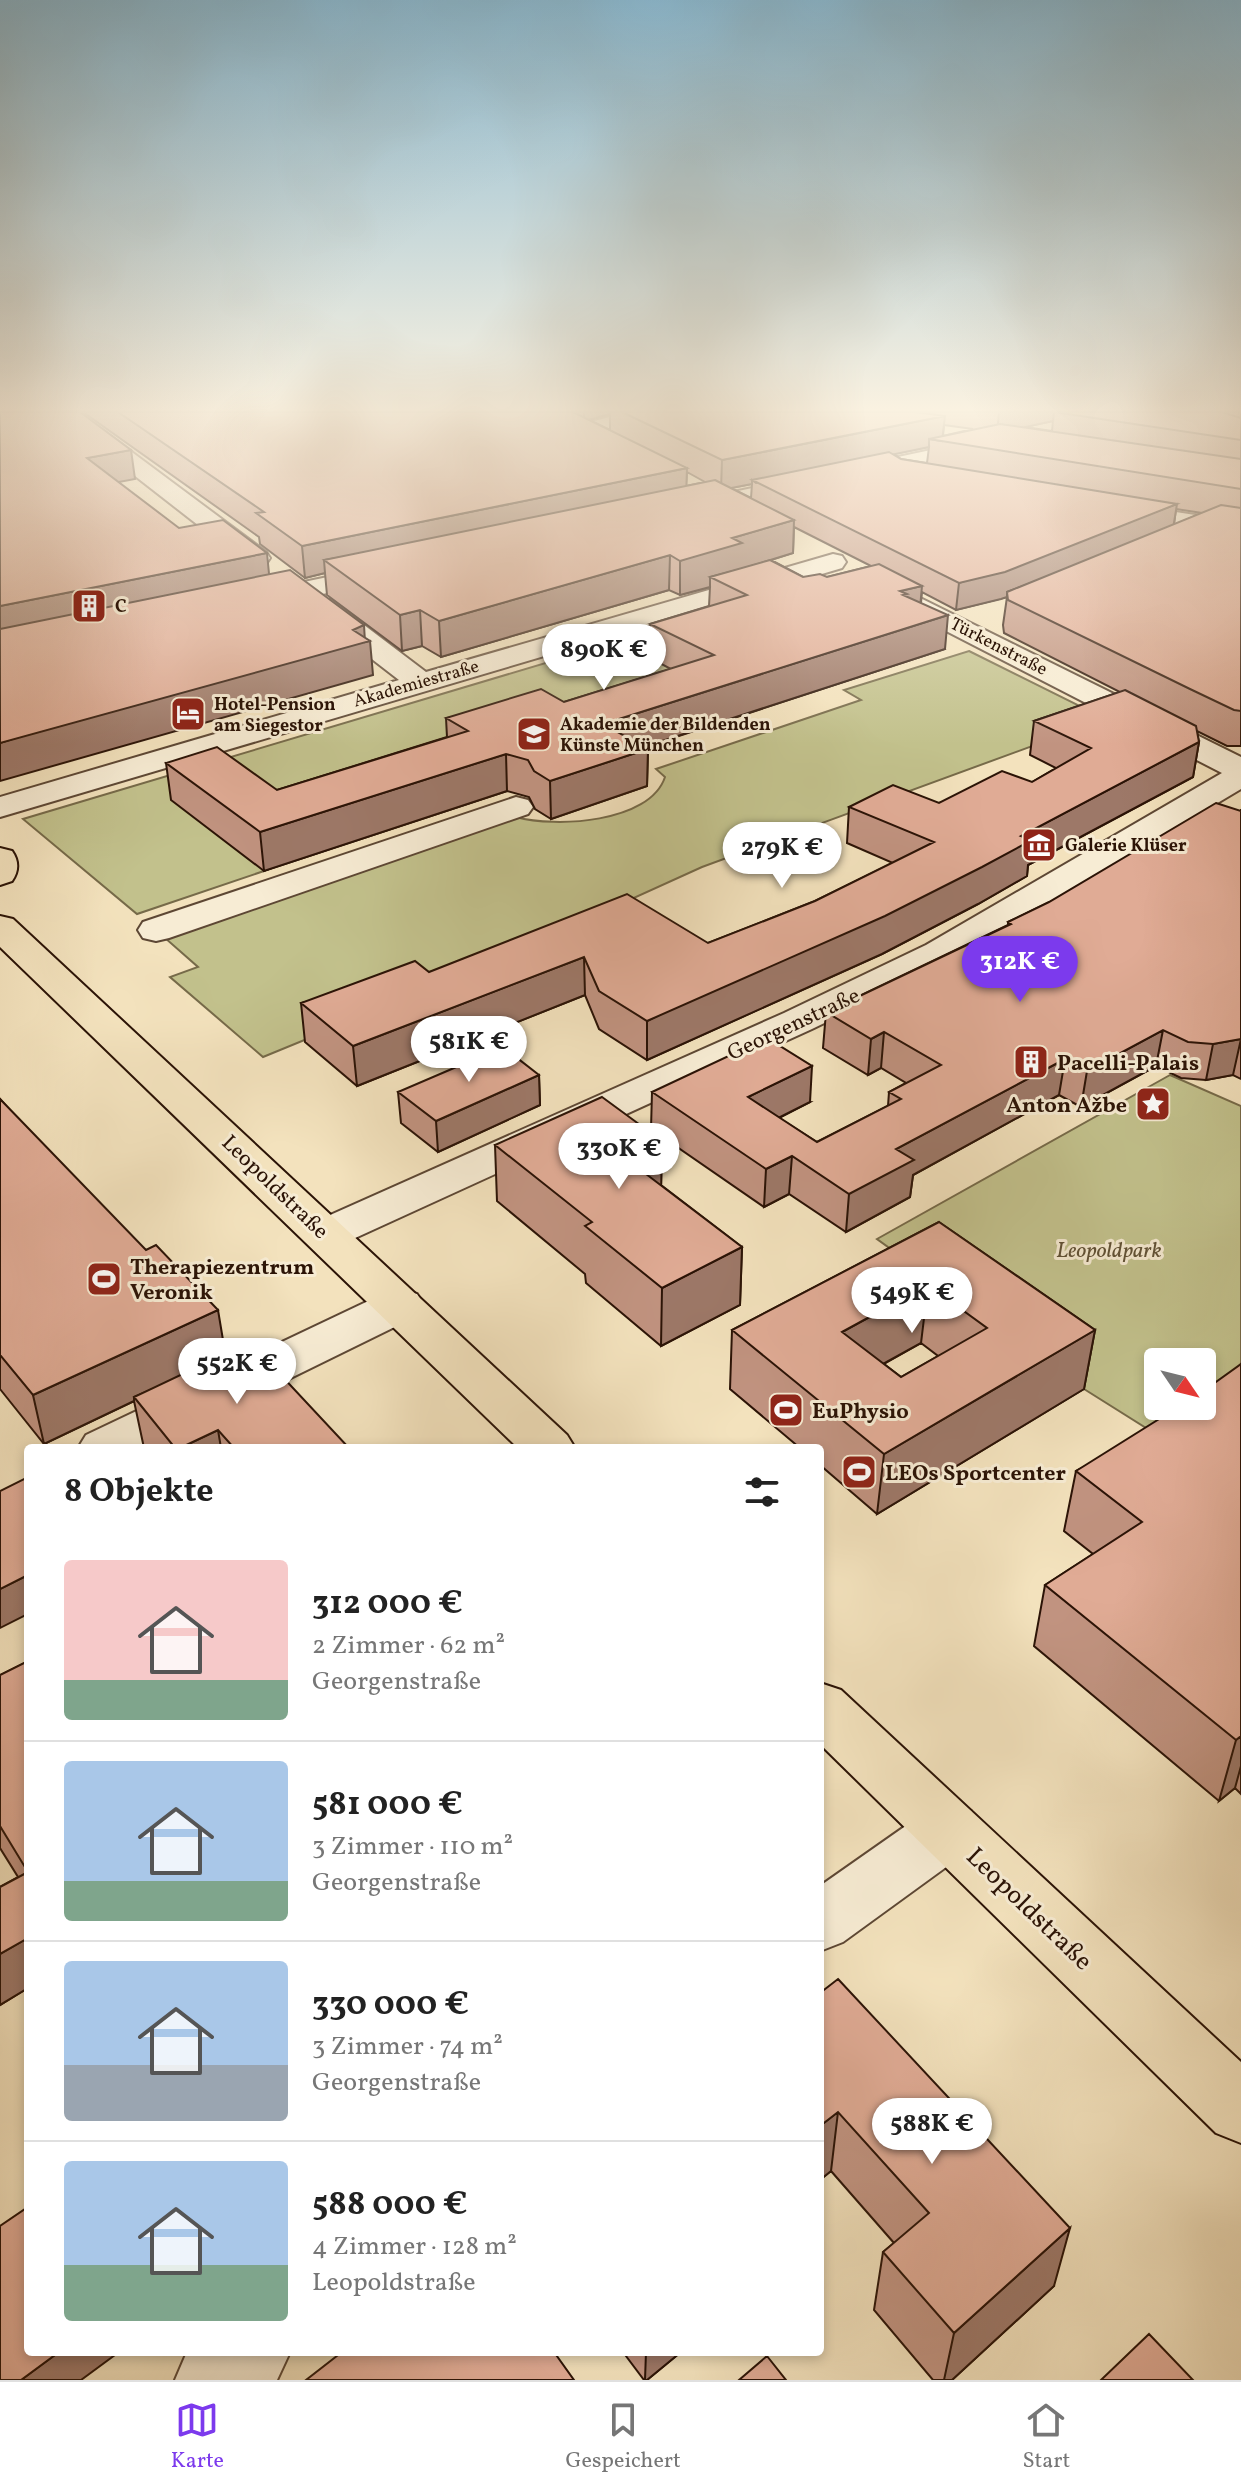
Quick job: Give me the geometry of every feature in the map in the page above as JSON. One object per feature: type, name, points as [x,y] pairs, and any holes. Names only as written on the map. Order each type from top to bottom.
[{"type":"main road","name":"Leopoldstraße","points":[[0,927],[545,1444]]},
{"type":"main road","name":"Leopoldstraße","points":[[824,1711],[1241,2109]]},
{"type":"street","points":[[211,523],[420,682]]},
{"type":"street","points":[[1201,523],[1241,530]]},
{"type":"street","points":[[1171,543],[1213,525]]},
{"type":"street","name":"Türkenstraße","points":[[807,549],[1241,773]]},
{"type":"street","name":"Akademiestraße","points":[[0,807],[833,562]]},
{"type":"street","points":[[224,607],[408,568]]},
{"type":"street","points":[[965,628],[993,616]]},
{"type":"street","name":"Georgenstraße","points":[[326,1234],[798,1021],[939,953],[1241,773]]},
{"type":"street","points":[[156,930],[516,807]]},
{"type":"street","points":[[1181,811],[1222,826]]},
{"type":"street","points":[[112,1444],[400,1305]]},
{"type":"street","points":[[824,1919],[949,1830]]},
{"type":"street","points":[[214,2380],[246,2356]]},
{"type":"green space","points":[[663,628],[713,690],[264,871],[137,914],[23,819]]},
{"type":"green space","points":[[969,651],[1106,719],[702,867],[475,970],[263,1057],[170,977],[198,967],[165,938],[516,817],[554,822],[622,813],[656,792],[665,777],[656,769],[861,700],[844,690]]},
{"type":"green space","name":"Leopoldpark","points":[[1170,1075],[1241,1106],[1241,1427],[1186,1453],[1084,1389],[877,1239]]},
{"type":"building","points":[[0,523],[173,523],[179,528],[227,523],[267,553],[0,606]]},
{"type":"building","points":[[270,523],[415,523],[302,546]]},
{"type":"building","points":[[505,523],[783,523],[732,538],[742,543],[680,561],[670,555],[439,621],[420,610],[400,615],[324,560]]},
{"type":"building","points":[[839,523],[1129,523],[1005,572],[959,583]]},
{"type":"building","points":[[1177,523],[1241,523],[1241,711],[1008,600],[1007,592]]},
{"type":"building","points":[[770,560],[803,577],[820,574],[827,577],[879,564],[922,586],[900,591],[907,594],[903,595],[948,615],[603,724],[648,749],[550,781],[534,771],[528,760],[506,754],[260,832],[166,763],[217,747],[277,790],[468,731],[446,718],[541,689],[564,702],[714,655],[650,624],[747,595],[710,577]]},
{"type":"building","points":[[290,570],[364,625],[353,630],[370,641],[0,743],[0,629]]},
{"type":"building","points":[[1125,690],[1196,726],[1199,742],[1021,836],[1032,840],[982,867],[885,916],[647,1021],[599,991],[584,957],[353,1046],[301,1003],[415,961],[429,972],[627,894],[708,943],[815,901],[934,842],[849,807],[893,785],[939,803],[1002,771],[1032,782],[1091,748],[1034,721]]},
{"type":"building","points":[[1216,803],[1241,811],[1241,1039],[1213,1044],[1188,1042],[1163,1030],[1087,1071],[1065,1059],[896,1149],[914,1160],[849,1194],[792,1156],[766,1169],[652,1092],[767,1038],[812,1066],[748,1097],[817,1142],[901,1099],[889,1092],[941,1065],[884,1032],[871,1039],[826,1012],[1011,924],[1008,922],[1049,902]]},
{"type":"building","points":[[503,1047],[539,1075],[436,1121],[398,1092]]},
{"type":"building","points":[[602,1097],[662,1141],[625,1158],[742,1247],[662,1288],[585,1226],[592,1222],[495,1145]]},
{"type":"building","points":[[0,1099],[146,1250],[156,1245],[218,1310],[33,1395],[0,1355]]},
{"type":"building","points":[[939,1222],[1095,1330],[884,1454],[732,1330]],"holes":[[[928,1285],[987,1328],[901,1377],[842,1332]]]},
{"type":"building","points":[[250,1342],[345,1444],[230,1444],[218,1430],[188,1444],[172,1444],[134,1397]]},
{"type":"building","points":[[1241,1364],[1241,1736],[1236,1740],[1045,1585],[1142,1522],[1076,1471],[1158,1420],[1216,1420],[1216,1382]]},
{"type":"building","points":[[24,1479],[24,1577],[0,1589],[0,1491]]},
{"type":"building","points":[[24,1663],[24,1865],[0,1826],[0,1675]]},
{"type":"building","points":[[24,1874],[24,1940],[0,1954],[0,1887]]},
{"type":"building","points":[[838,1979],[1070,2228],[954,2333],[883,2252],[929,2213],[838,2112],[824,2123],[824,1990]]},
{"type":"building","points":[[24,2210],[24,2356],[54,2356],[21,2380],[0,2380],[0,2226]]},
{"type":"building","points":[[1149,2334],[1193,2380],[1101,2380]]},
{"type":"building","points":[[337,2356],[557,2356],[574,2380],[306,2380]]},
{"type":"building","points":[[767,2356],[786,2380],[739,2380]]},
{"type":"place","name":"C","points":[[89,606]]},
{"type":"place","name":"Hotel-Pension am Siegestor","points":[[188,714]]},
{"type":"place","name":"Akademie der Bildenden Künste München","points":[[534,734]]},
{"type":"place","name":"Galerie Klüser","points":[[1039,845]]},
{"type":"place","name":"Pacelli-Palais","points":[[1031,1062]]},
{"type":"place","name":"Anton Ažbe","points":[[1153,1104]]},
{"type":"place","name":"Therapiezentrum Veronik","points":[[104,1279]]},
{"type":"place","name":"EuPhysio","points":[[786,1410]]},
{"type":"place","name":"LEOs Sportcenter","points":[[859,1472]]}]
